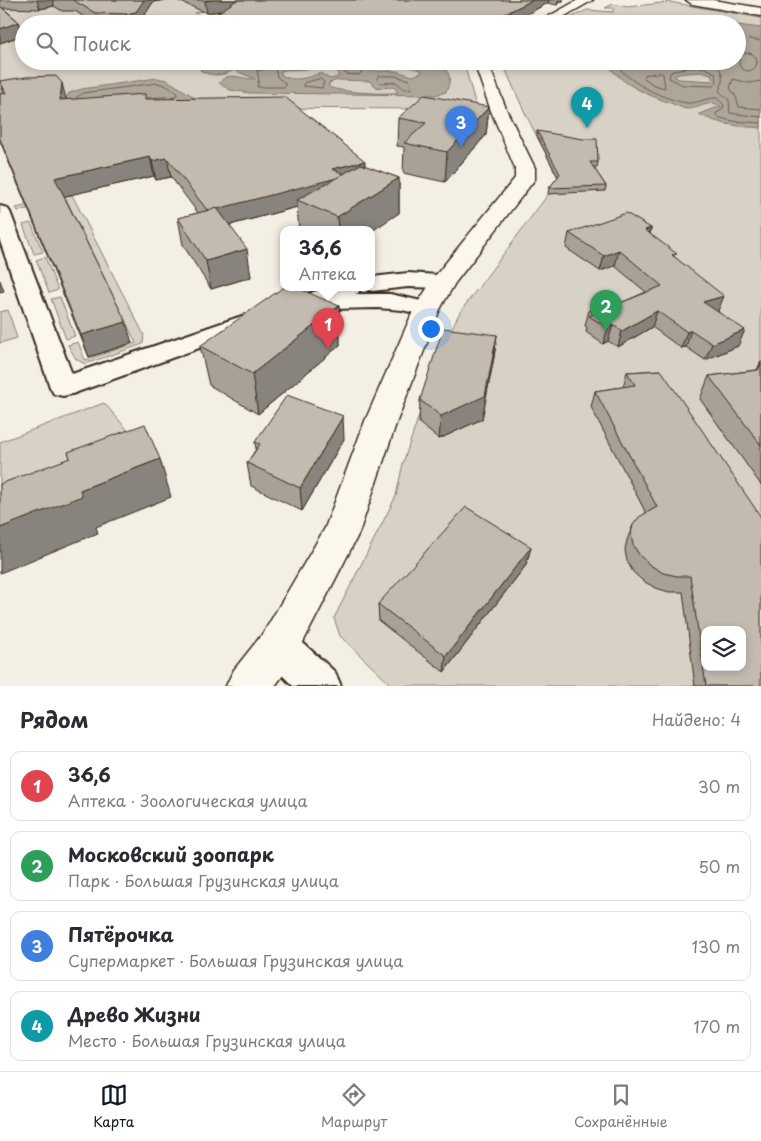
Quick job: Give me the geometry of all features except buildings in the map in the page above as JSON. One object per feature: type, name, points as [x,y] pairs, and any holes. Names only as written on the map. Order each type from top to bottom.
[{"type":"main road","points":[[692,0],[761,12]]},
{"type":"main road","points":[[717,0],[761,7]]},
{"type":"main road","points":[[558,15],[585,1]]},
{"type":"main road","points":[[248,686],[279,646],[341,533],[381,421],[435,295],[517,192],[525,179],[525,168],[499,111],[484,70]]},
{"type":"street","points":[[0,212],[63,387],[339,291]]},
{"type":"street","points":[[375,284],[408,280],[435,295]]},
{"type":"street","points":[[309,302],[370,299],[402,302],[435,295]]},
{"type":"street","points":[[279,646],[321,686]]},
{"type":"shaded area","points":[[50,0],[254,0],[194,13],[198,15],[15,15],[15,70],[466,70],[477,109],[185,108],[0,119],[0,4]]},
{"type":"shaded area","points":[[669,2],[744,15],[576,15],[587,10],[613,12],[613,8],[605,8],[613,4],[628,7]]},
{"type":"shaded area","points":[[746,15],[761,18],[761,686],[392,686],[340,636],[334,618],[396,496],[403,463],[441,350],[460,312],[559,180],[506,71],[746,70]]},
{"type":"shaded area","points":[[72,195],[144,335],[143,344],[85,364],[76,359],[68,345],[78,342],[85,360],[136,343],[66,199],[18,211],[16,208]]},
{"type":"shaded area","points":[[31,223],[43,252],[34,254],[23,225]]},
{"type":"shaded area","points":[[45,257],[58,290],[49,293],[36,260]]},
{"type":"shaded area","points":[[60,297],[75,336],[66,339],[51,299]]},
{"type":"shaded area","points":[[8,310],[17,338],[0,343],[0,312]]},
{"type":"shaded area","points":[[104,403],[145,450],[0,507],[0,442]]},
{"type":"water","points":[[746,26],[761,28],[761,40],[748,39],[761,41],[761,128],[737,126],[706,118],[699,114],[721,106],[708,104],[687,109],[638,90],[612,70],[746,70]],"holes":[[[704,72],[711,74],[713,81],[679,79],[674,76],[684,73]]]},
{"type":"water","points":[[200,70],[234,70],[226,74],[217,75]]},
{"type":"water","points":[[234,70],[285,70],[281,71],[281,74],[294,79],[311,77],[320,73],[330,79],[338,77],[338,71],[334,70],[396,71],[413,76],[422,72],[421,70],[446,70],[449,75],[446,92],[435,95],[250,93],[230,90],[219,83],[231,76],[255,79]],"holes":[[[338,80],[369,81],[378,88],[394,87],[398,92],[352,92],[329,87],[329,83]]]},
{"type":"water","points":[[157,78],[167,80],[199,100],[65,100],[69,93],[82,89]]},
{"type":"place","name":"Древо Жизни","points":[[587,128]]},
{"type":"place","name":"Пятёрочка","points":[[461,147]]},
{"type":"place","name":"Московский зоопарк","points":[[606,331]]},
{"type":"place","name":"36,6","points":[[328,349]]}]
